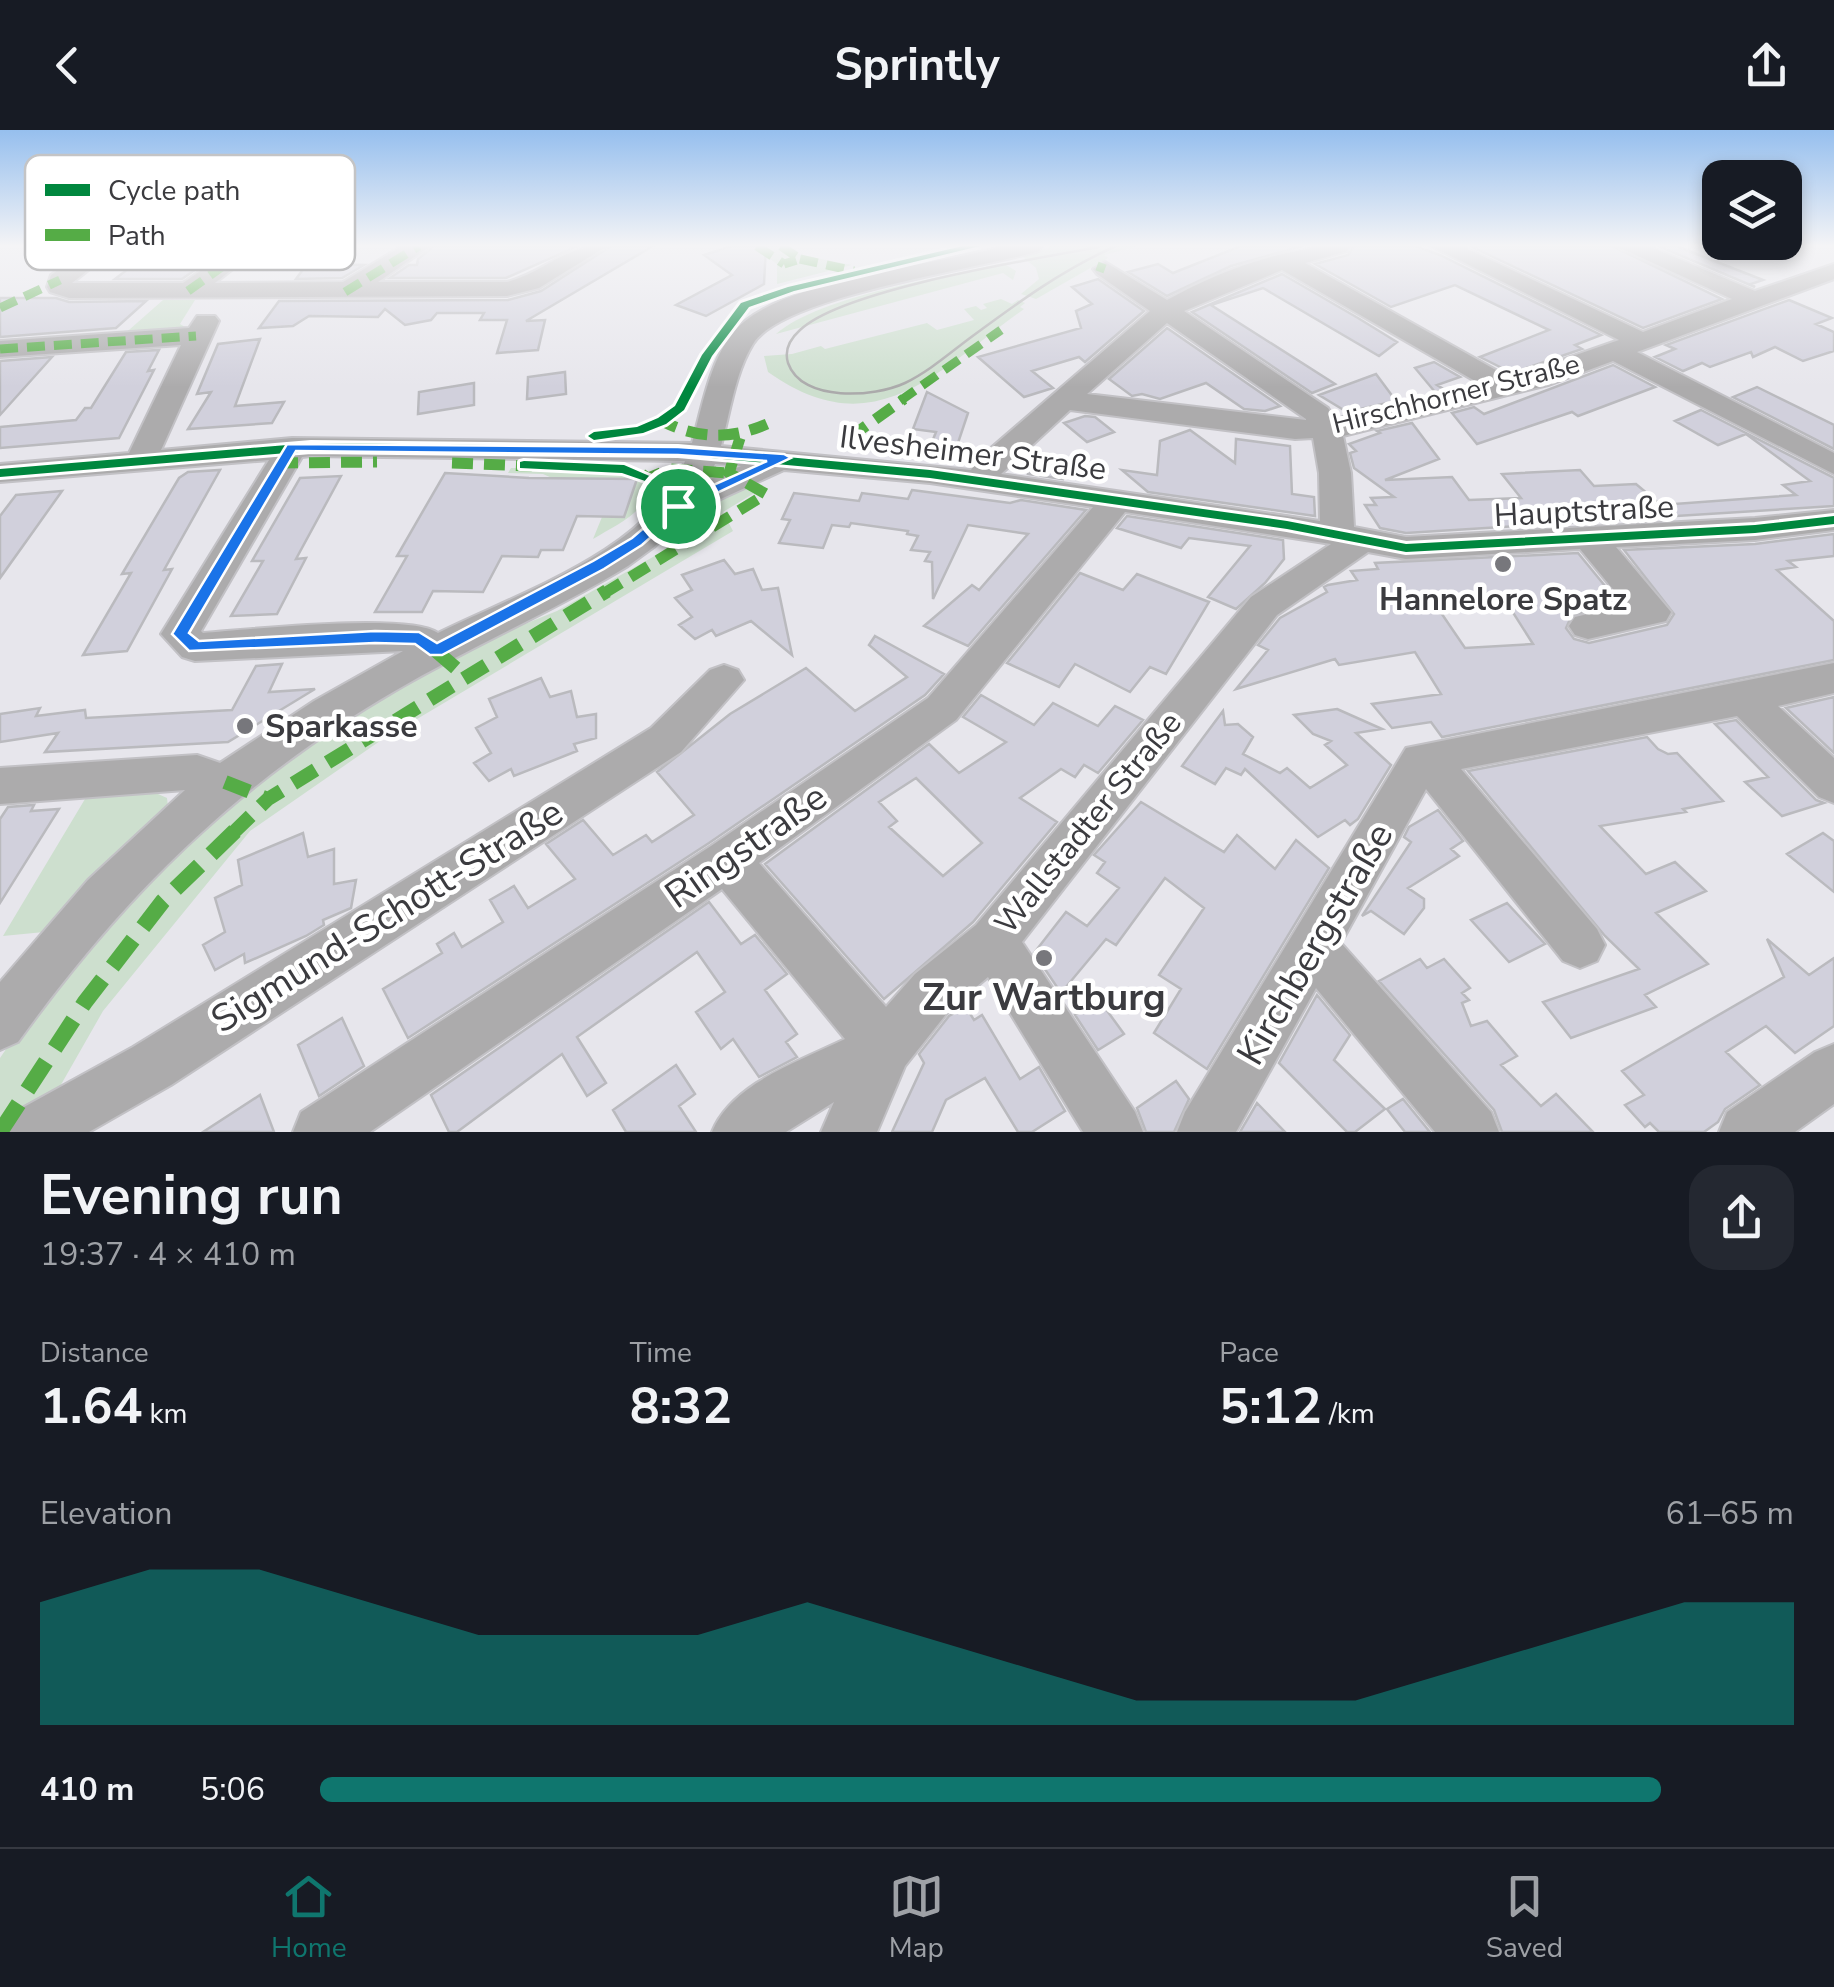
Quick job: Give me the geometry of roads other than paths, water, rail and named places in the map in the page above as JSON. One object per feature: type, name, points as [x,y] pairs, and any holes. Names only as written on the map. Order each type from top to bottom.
[{"type":"street","points":[[141,460],[196,336],[234,293]]},
{"type":"street","points":[[678,506],[706,452],[740,342],[755,324],[771,314],[831,293]]},
{"type":"street","points":[[1139,293],[1318,414],[1327,429],[1348,538]]},
{"type":"street","points":[[982,482],[988,467],[1165,311],[1195,293]]},
{"type":"street","points":[[1340,293],[1506,387]]},
{"type":"street","points":[[1529,293],[1834,464]]},
{"type":"street","points":[[1739,293],[1756,300]]},
{"type":"street","name":"Hirschhorner Straße","points":[[1064,400],[1295,430],[1327,429],[1506,387],[1775,293]]},
{"type":"street","points":[[0,350],[196,336]]},
{"type":"street","points":[[678,506],[662,472],[631,450],[718,408]]},
{"type":"street","points":[[0,1024],[54,950],[138,860],[225,782],[318,718],[637,542],[678,506],[784,458],[718,408]]},
{"type":"street","points":[[292,447],[180,634],[195,647],[375,637],[419,638],[436,651]]},
{"type":"street","name":"Ilvesheimer Straße","points":[[2,475],[292,447],[706,452],[784,458],[1117,500],[1348,538]]},
{"type":"street","name":"Ringstraße","points":[[321,1132],[727,860],[942,709],[1117,500]]},
{"type":"street","name":"Hauptstraße","points":[[1348,538],[1417,548],[1834,520]]},
{"type":"street","name":"Wallstadter Straße","points":[[849,1132],[886,1047],[933,990],[993,940],[1264,606],[1348,538]]},
{"type":"street","name":"Hauptstraße","points":[[1588,626],[1653,612],[1590,539]]},
{"type":"street","points":[[1580,945],[1426,758],[1744,699],[1834,678]]},
{"type":"street","name":"Sigmund-Schott-Straße","points":[[36,1132],[152,1066],[666,740],[724,680]]},
{"type":"street","points":[[1744,699],[1834,785]]},
{"type":"street","name":"Kirchbergstraße","points":[[1205,1132],[1426,758]]},
{"type":"street","points":[[0,786],[197,772],[225,782]]},
{"type":"street","points":[[727,860],[886,1047],[785,1098],[740,1132]]},
{"type":"street","points":[[993,940],[1115,1132]]},
{"type":"street","points":[[1314,948],[1471,1132]]},
{"type":"street","points":[[1747,1132],[1834,1071]]},
{"type":"tram line","points":[[883,293],[823,315],[800,330],[787,354],[796,376],[823,391],[858,393],[892,388],[923,373],[1033,293]]},
{"type":"place","name":"Hannelore Spatz","points":[[1503,564]]},
{"type":"place","name":"Sparkasse","points":[[245,726]]},
{"type":"place","name":"Zur Wartburg","points":[[1044,958]]}]
